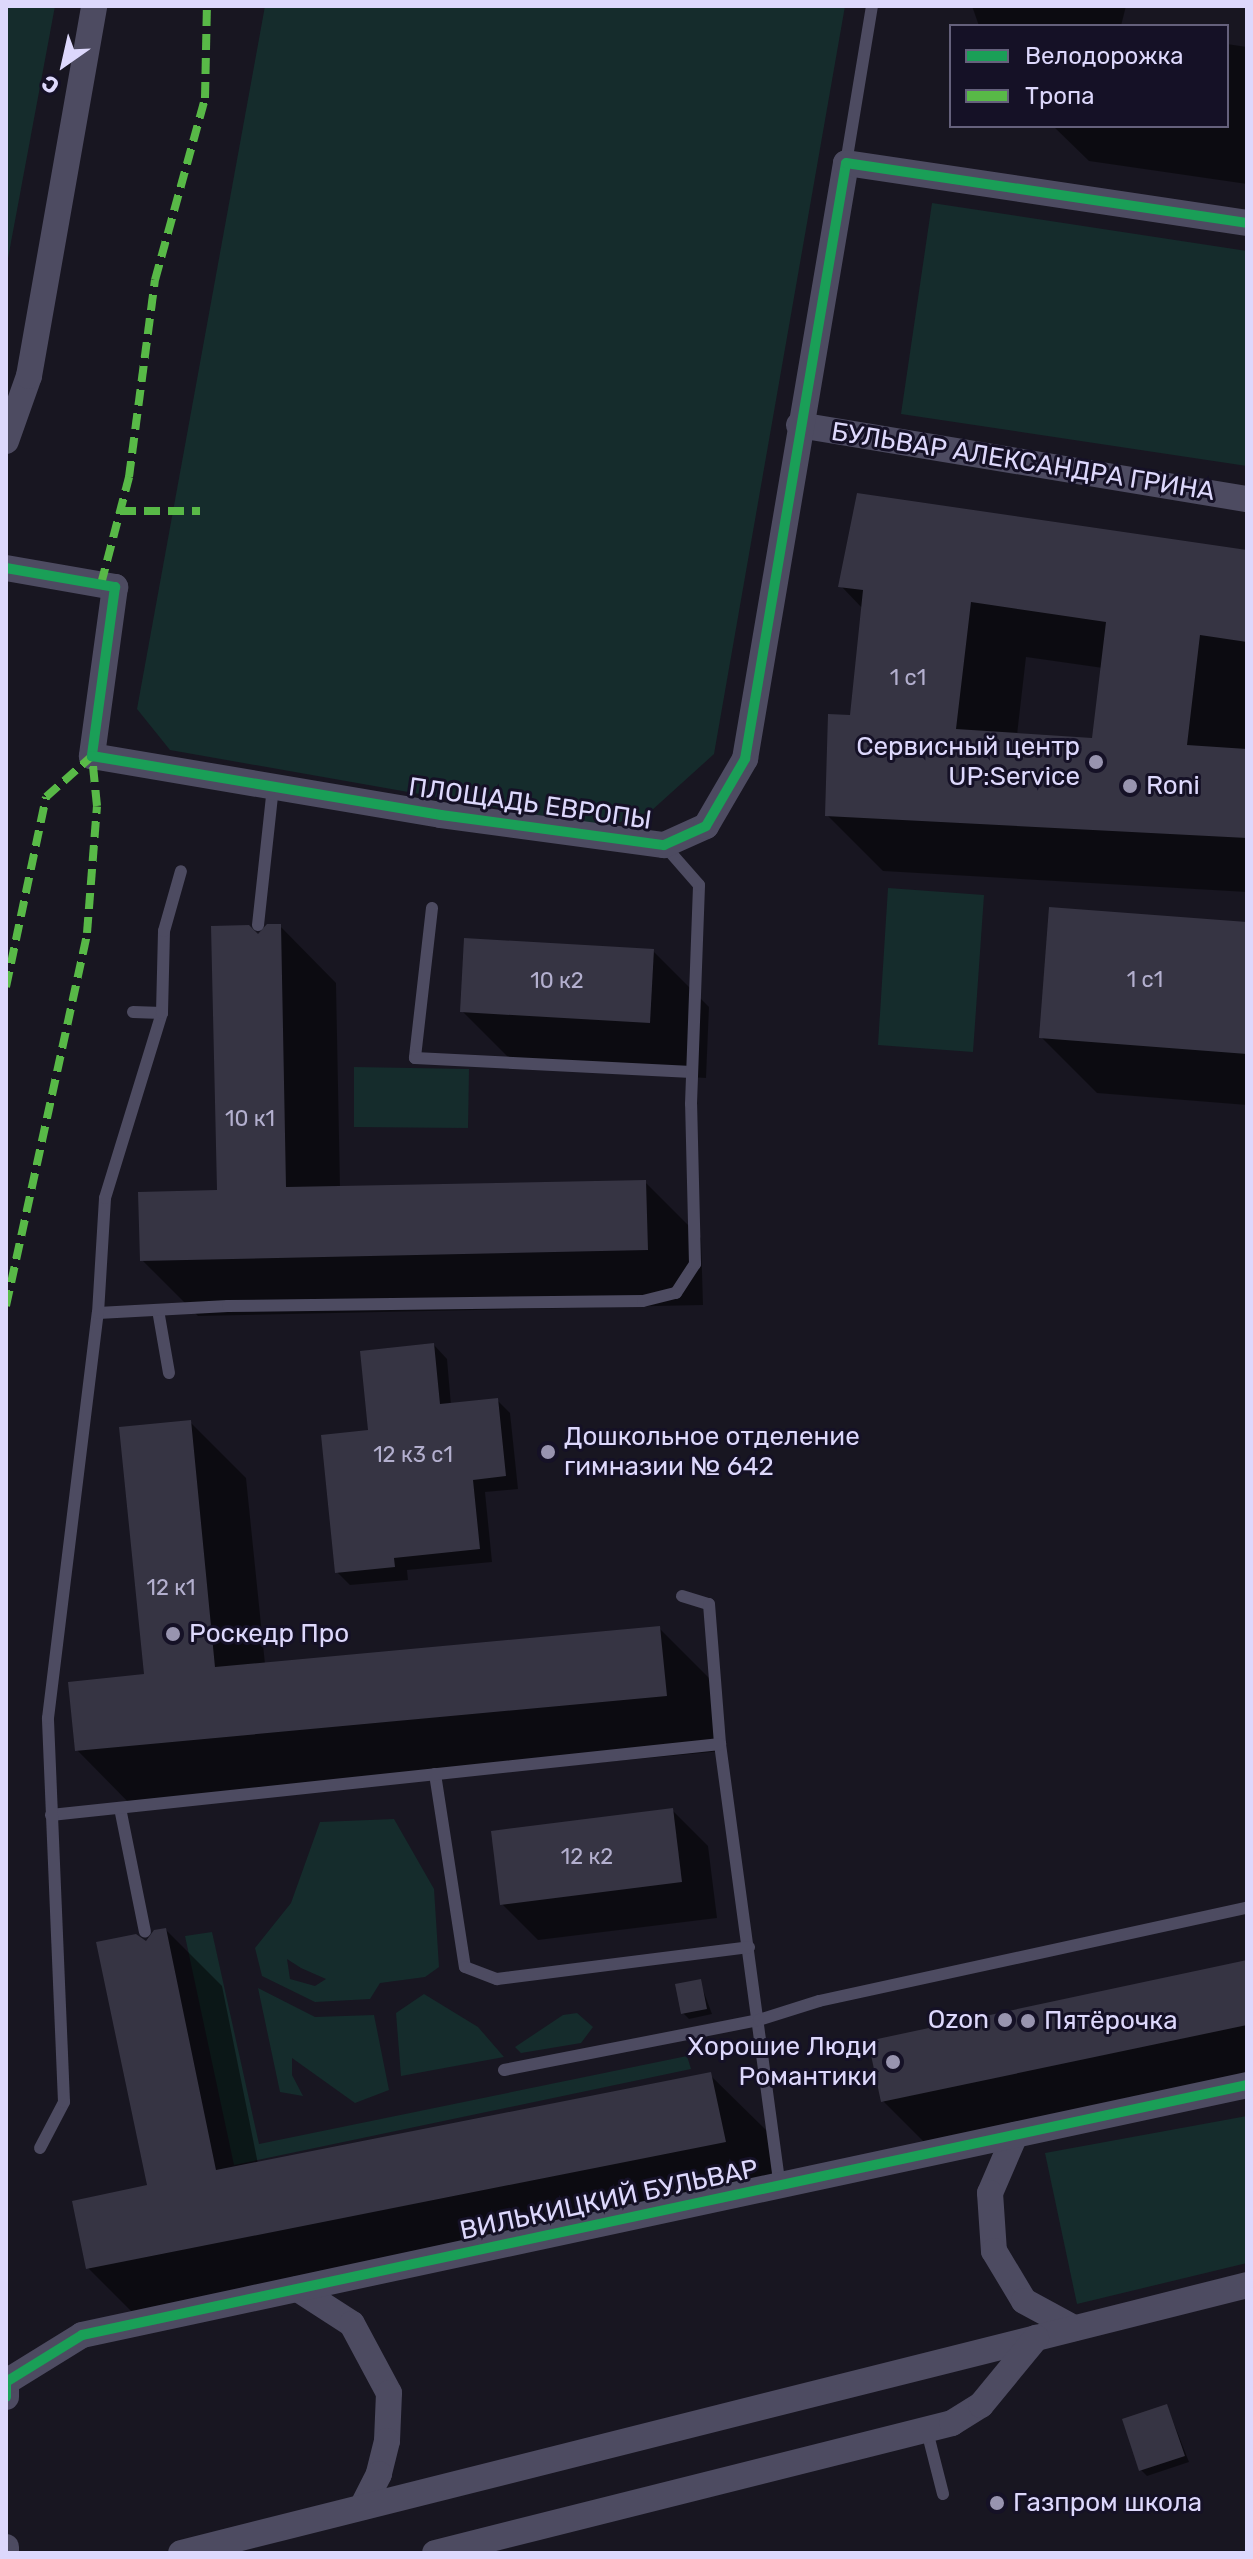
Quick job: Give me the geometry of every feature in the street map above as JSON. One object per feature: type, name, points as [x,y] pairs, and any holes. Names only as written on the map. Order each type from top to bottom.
[{"type":"street","points":[[6,441],[29,376],[94,6]]},
{"type":"street","points":[[846,163],[1247,223]]},
{"type":"street","name":"ПЛОЩАДЬ ЕВРОПЫ","points":[[6,568],[115,587],[92,756],[273,788],[664,845],[706,826],[745,759],[799,425],[846,163]]},
{"type":"street","name":"БУЛЬВАР АЛЕКСАНДРА ГРИНА","points":[[799,425],[1247,499]]},
{"type":"street","name":"ВИЛЬКИЦКИЙ БУЛЬВАР","points":[[6,2397],[6,2382],[82,2335],[1247,2085]]},
{"type":"street","points":[[1015,2135],[990,2193],[994,2251],[1024,2301],[1048,2318],[1074,2328]]},
{"type":"street","points":[[181,2553],[217,2549],[362,2507],[1247,2285]]},
{"type":"street","points":[[298,2289],[352,2324],[389,2393],[387,2441],[379,2474],[362,2507]]},
{"type":"street","points":[[435,2553],[927,2431],[981,2405],[1036,2338]]},
{"type":"street","points":[[6,2547],[6,2553]]},
{"type":"lane","points":[[846,163],[872,6]]},
{"type":"lane","points":[[258,925],[273,788]]},
{"type":"lane","points":[[98,1313],[643,1301],[676,1293],[695,1264],[692,1072],[699,885],[664,845]]},
{"type":"lane","points":[[40,2148],[64,2102],[48,1718],[98,1313],[105,1198],[162,1013],[164,931],[181,871]]},
{"type":"lane","points":[[432,908],[415,1058],[692,1072]]},
{"type":"lane","points":[[133,1012],[162,1013]]},
{"type":"lane","points":[[158,1310],[169,1373]]},
{"type":"lane","points":[[682,1596],[709,1604],[720,1744],[780,2185]]},
{"type":"lane","points":[[51,1815],[720,1744]]},
{"type":"lane","points":[[435,1774],[465,1967],[497,1979],[749,1947]]},
{"type":"lane","points":[[120,1808],[145,1932]]},
{"type":"lane","points":[[504,2070],[759,2020],[819,2001],[1247,1908]]},
{"type":"lane","points":[[927,2431],[943,2494]]},
{"type":"green space","points":[[6,6],[55,6],[6,269]]},
{"type":"green space","points":[[265,6],[845,6],[714,754],[651,811],[606,827],[170,750],[137,709]]},
{"type":"green space","points":[[932,203],[1247,251],[1247,466],[901,414]]},
{"type":"green space","points":[[888,888],[984,895],[973,1052],[878,1045]]},
{"type":"green space","points":[[354,1067],[469,1069],[468,1128],[354,1127]]},
{"type":"green space","points":[[394,1819],[434,1889],[439,1967],[425,1977],[380,1983],[370,1999],[315,2002],[262,1976],[255,1948],[291,1903],[320,1822]],"holes":[[[287,1959],[326,1979],[315,1986],[290,1979]]]},
{"type":"green space","points":[[212,1932],[259,2144],[687,2056],[691,2069],[234,2165],[185,1936]]},
{"type":"green space","points":[[258,1988],[315,2017],[374,2015],[389,2090],[355,2103],[292,2058],[292,2075],[303,2096],[280,2092]]},
{"type":"green space","points":[[424,1994],[478,2027],[504,2057],[401,2076],[396,2013]]},
{"type":"green space","points":[[577,2013],[593,2027],[581,2043],[521,2053],[515,2047],[563,2015]]},
{"type":"green space","points":[[1247,2116],[1247,2263],[1077,2304],[1045,2153]]},
{"type":"building","points":[[857,493],[1247,550],[1247,642],[1200,635],[1187,745],[1247,749],[1247,838],[825,816],[828,714],[850,715],[863,590],[838,587]],"holes":[[[971,602],[1106,622],[1092,738],[956,729]]]},
{"type":"building","points":[[1049,907],[1247,922],[1247,1054],[1039,1038]]},
{"type":"building","points":[[267,924],[281,924],[286,1187],[646,1180],[648,1250],[140,1261],[138,1192],[217,1190],[211,926],[249,925],[258,934]]},
{"type":"building","points":[[464,938],[654,949],[650,1023],[460,1012]]},
{"type":"building","points":[[434,1343],[440,1404],[498,1398],[506,1476],[473,1480],[480,1549],[394,1558],[395,1567],[335,1573],[321,1435],[368,1430],[360,1351]]},
{"type":"building","points":[[191,1420],[215,1667],[660,1626],[667,1696],[75,1751],[68,1682],[144,1674],[119,1427]]},
{"type":"building","points":[[673,1808],[682,1882],[500,1905],[491,1831]]},
{"type":"building","points":[[166,1928],[216,2170],[711,2072],[726,2142],[86,2269],[72,2201],[147,2185],[96,1942],[136,1934],[146,1941],[154,1930]]},
{"type":"building","points":[[1247,1960],[1247,2025],[881,2102],[868,2041]]},
{"type":"building","points":[[701,1979],[707,2009],[681,2014],[675,1984]]},
{"type":"building","points":[[1167,2404],[1185,2456],[1139,2471],[1122,2419]]},
{"type":"marked path","points":[[101,584],[129,477],[155,280],[205,98],[207,6]]},
{"type":"marked path","points":[[120,511],[200,511]]},
{"type":"marked path","points":[[6,987],[46,797],[92,756]]},
{"type":"marked path","points":[[6,1306],[87,933],[97,806],[92,756]]},
{"type":"cycle path","points":[[6,568],[115,587],[92,756],[441,815],[664,845],[706,826],[745,759],[846,163],[1247,223]]},
{"type":"cycle path","points":[[6,2397],[6,2382],[82,2335],[1247,2085]]},
{"type":"place","name":"Сервисный центр UP:Service","points":[[1096,762]]},
{"type":"place","name":"Roni","points":[[1130,786]]},
{"type":"place","name":"Дошкольное отделение гимназии № 642","points":[[548,1452]]},
{"type":"place","name":"Роскедр Про","points":[[173,1634]]},
{"type":"place","name":"Ozon","points":[[1005,2020]]},
{"type":"place","name":"Пятёрочка","points":[[1028,2021]]},
{"type":"place","name":"Хорошие Люди Романтики","points":[[893,2062]]},
{"type":"place","name":"Газпром школа","points":[[997,2503]]}]
